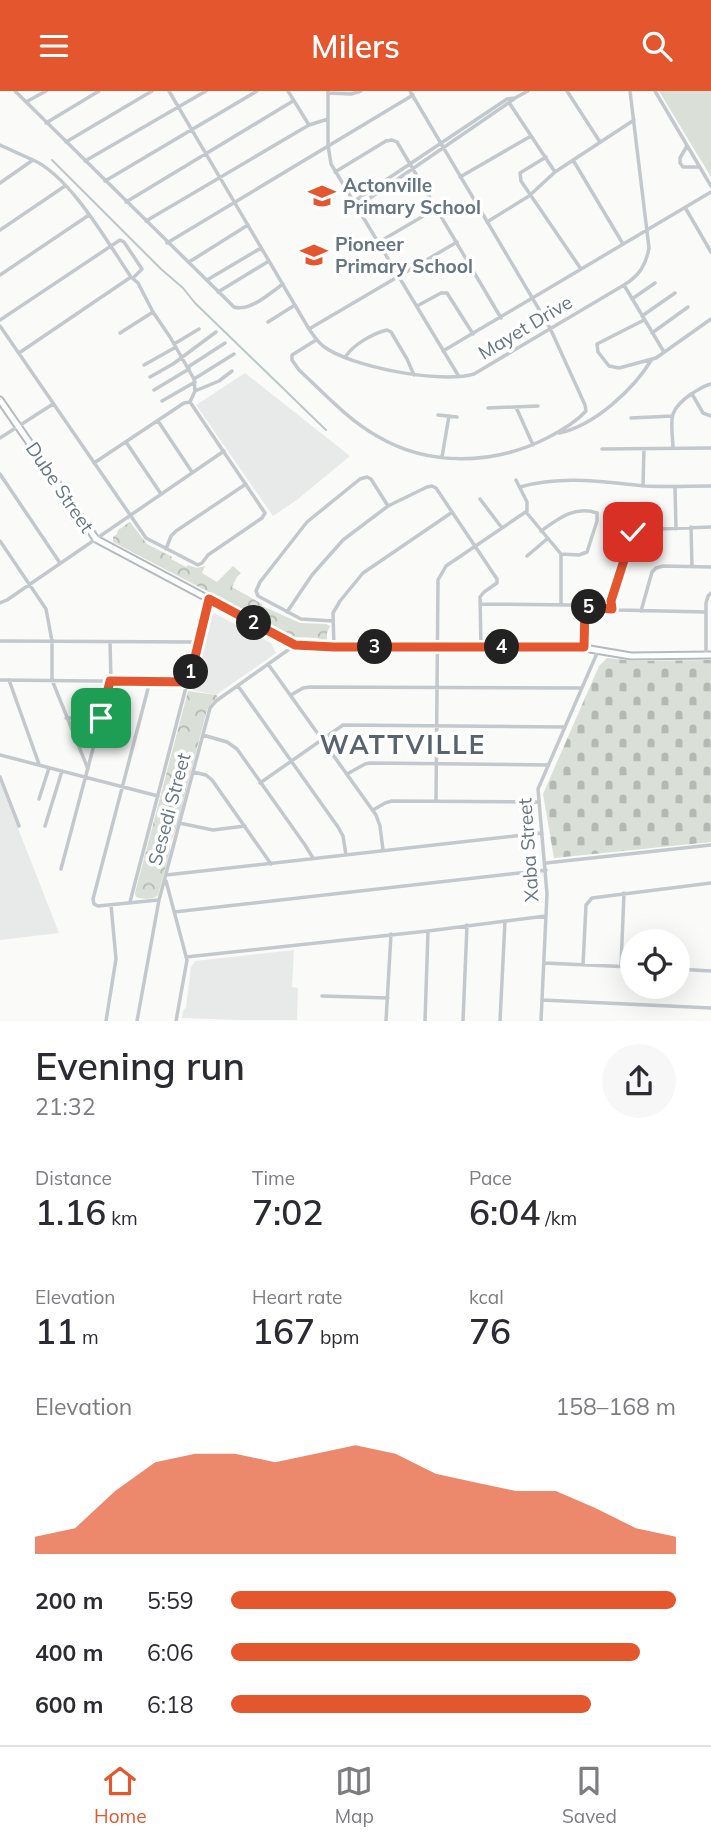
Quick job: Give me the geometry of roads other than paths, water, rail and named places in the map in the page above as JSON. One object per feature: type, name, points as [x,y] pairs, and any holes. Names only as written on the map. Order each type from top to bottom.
[{"type":"street","points":[[15,91],[234,307],[245,308],[283,285]]},
{"type":"street","points":[[26,103],[46,91]]},
{"type":"street","points":[[47,123],[99,91]]},
{"type":"street","points":[[66,142],[152,91]]},
{"type":"street","name":"Mayet Drive","points":[[169,91],[316,340],[327,349],[367,365],[414,375],[458,376],[474,374],[637,276],[647,258],[649,248],[630,91]]},
{"type":"street","points":[[85,161],[206,91]]},
{"type":"street","points":[[105,181],[257,91]]},
{"type":"street","points":[[288,91],[309,125]]},
{"type":"street","points":[[361,91],[351,94],[328,92],[330,160],[458,376]]},
{"type":"street","points":[[357,207],[508,101],[528,91]]},
{"type":"street","points":[[567,91],[600,142]]},
{"type":"street","points":[[655,91],[711,186]]},
{"type":"street","points":[[167,243],[411,93],[550,328],[586,409],[585,413],[556,433],[507,454],[471,459],[420,454],[390,443],[359,425],[299,370],[292,360],[294,353],[316,340]]},
{"type":"street","points":[[126,202],[293,101]]},
{"type":"street","points":[[508,101],[555,172]]},
{"type":"street","points":[[146,221],[309,125],[328,119]]},
{"type":"street","points":[[487,222],[530,196],[555,172],[634,120]]},
{"type":"street","points":[[460,177],[531,135]]},
{"type":"street","points":[[335,172],[390,140],[397,142],[501,318]]},
{"type":"street","points":[[0,145],[49,169],[89,215],[138,283],[189,368],[195,381],[195,391],[190,402]]},
{"type":"street","points":[[353,202],[410,163],[442,146]]},
{"type":"street","points":[[687,146],[680,163],[683,167],[700,167]]},
{"type":"street","points":[[546,157],[520,173],[521,181],[581,269]]},
{"type":"street","points":[[573,160],[623,244]]},
{"type":"street","points":[[0,183],[35,161]]},
{"type":"street","points":[[0,230],[65,186]]},
{"type":"street","points":[[443,351],[711,192]]},
{"type":"street","points":[[379,242],[437,208]]},
{"type":"street","points":[[685,208],[711,252]]},
{"type":"street","points":[[0,275],[89,215]]},
{"type":"street","points":[[189,262],[248,225]]},
{"type":"street","points":[[19,353],[142,269],[124,242],[120,240],[110,246],[0,323],[19,353],[53,404],[146,538],[195,564],[202,563],[208,555],[265,515],[190,402]]},
{"type":"street","points":[[309,329],[457,242]]},
{"type":"street","points":[[207,281],[261,248]]},
{"type":"street","points":[[218,292],[269,261]]},
{"type":"street","points":[[632,299],[655,283]]},
{"type":"street","points":[[624,285],[664,352]]},
{"type":"street","points":[[417,306],[441,293],[447,293],[473,334]]},
{"type":"street","points":[[675,293],[643,318],[597,344],[597,349],[608,365],[614,369],[653,359],[711,319]]},
{"type":"street","points":[[268,322],[295,305]]},
{"type":"street","points":[[652,333],[688,307]]},
{"type":"street","points":[[120,333],[153,312]]},
{"type":"street","points":[[144,365],[200,329]]},
{"type":"street","points":[[346,357],[353,348],[387,330],[407,359],[414,375]]},
{"type":"street","points":[[150,377],[173,364],[216,332]]},
{"type":"street","points":[[154,390],[225,342]]},
{"type":"street","points":[[162,401],[234,354]]},
{"type":"street","points":[[556,433],[566,431],[600,413],[625,394],[653,359]]},
{"type":"street","points":[[195,391],[219,381],[232,370]]},
{"type":"street","points":[[673,448],[672,416],[676,407],[711,384]]},
{"type":"street","points":[[692,394],[703,413],[711,416]]},
{"type":"street","name":"Dube Street","points":[[0,400],[96,539]]},
{"type":"street","points":[[94,463],[184,403],[190,402]]},
{"type":"street","points":[[0,438],[53,404]]},
{"type":"street","points":[[516,407],[533,445]]},
{"type":"street","points":[[488,408],[538,407]]},
{"type":"street","points":[[438,415],[457,417]]},
{"type":"street","points":[[442,457],[449,416]]},
{"type":"street","points":[[631,418],[672,416]]},
{"type":"street","points":[[158,421],[192,472]]},
{"type":"street","points":[[126,442],[161,494]]},
{"type":"street","points":[[602,449],[711,448]]},
{"type":"street","points":[[643,485],[644,449]]},
{"type":"street","points":[[0,603],[224,450]]},
{"type":"street","points":[[0,474],[60,563]]},
{"type":"street","points":[[332,621],[300,619],[286,612],[257,595],[260,582],[307,522],[360,479],[370,479],[388,506]]},
{"type":"street","points":[[516,479],[527,504],[526,512],[561,554],[561,605]]},
{"type":"street","points":[[520,487],[564,480],[675,487],[711,486]]},
{"type":"street","points":[[166,549],[176,531],[246,484]]},
{"type":"street","points":[[286,612],[336,546],[388,506],[430,486],[436,488],[497,581],[481,595],[481,647]]},
{"type":"street","points":[[675,487],[676,529]]},
{"type":"street","points":[[480,499],[502,528]]},
{"type":"street","points":[[436,801],[439,575],[446,566],[526,512]]},
{"type":"street","points":[[541,531],[571,512],[597,513],[587,552],[579,555],[561,554]]},
{"type":"street","points":[[334,647],[332,621],[335,609],[363,573],[452,513]]},
{"type":"street","points":[[691,527],[692,567]]},
{"type":"street","points":[[612,609],[611,601],[633,532],[641,529],[711,527]]},
{"type":"street","points":[[96,539],[295,645],[584,647],[631,656],[708,655],[706,612],[707,599],[711,593]]},
{"type":"street","points":[[527,556],[547,539]]},
{"type":"street","points":[[0,541],[46,609],[52,641],[52,680],[88,769]]},
{"type":"street","points":[[641,611],[654,570],[663,566],[711,567]]},
{"type":"street","points":[[130,902],[209,599]]},
{"type":"street","points":[[480,604],[706,612]]},
{"type":"street","points":[[584,647],[585,607]]},
{"type":"street","points":[[0,641],[198,642]]},
{"type":"street","points":[[61,869],[110,681],[110,642]]},
{"type":"street","name":"Sesedi Street","points":[[138,1020],[159,900],[211,708],[216,701],[295,645]]},
{"type":"street","name":"Xaba Street","points":[[541,1020],[546,863],[538,789],[599,649]]},
{"type":"street","points":[[268,664],[373,810],[379,821],[383,851]]},
{"type":"street","points":[[0,680],[189,682]]},
{"type":"street","points":[[9,680],[39,765]]},
{"type":"street","points":[[150,681],[93,899],[95,905],[159,900]]},
{"type":"street","points":[[238,686],[338,827],[343,836],[345,855]]},
{"type":"street","points":[[291,695],[310,687],[582,688]]},
{"type":"street","points":[[66,718],[101,718]]},
{"type":"street","points":[[260,783],[345,725],[565,727]]},
{"type":"street","points":[[203,735],[234,745],[313,859]]},
{"type":"street","points":[[0,755],[158,796]]},
{"type":"street","points":[[347,774],[367,763],[548,765]]},
{"type":"street","points":[[39,799],[49,768]]},
{"type":"street","points":[[45,825],[62,771]]},
{"type":"street","points":[[193,772],[206,775],[212,780],[271,864]]},
{"type":"street","points":[[0,777],[19,826]]},
{"type":"street","points":[[373,810],[388,801],[538,802]]},
{"type":"street","points":[[180,823],[213,830],[245,826]]},
{"type":"street","points":[[176,1020],[186,957],[166,877],[542,833]]},
{"type":"street","points":[[546,863],[711,845]]},
{"type":"street","points":[[174,912],[546,870]]},
{"type":"street","points":[[583,964],[587,903],[594,897],[711,883]]},
{"type":"street","points":[[623,929],[624,893]]},
{"type":"street","points":[[106,1020],[116,959],[111,905]]},
{"type":"street","points":[[186,957],[546,916]]},
{"type":"street","points":[[500,1020],[505,921]]},
{"type":"street","points":[[463,1020],[467,925]]},
{"type":"street","points":[[425,1020],[428,931]]},
{"type":"street","points":[[386,1020],[391,934]]},
{"type":"street","points":[[544,963],[620,966]]},
{"type":"street","points":[[690,970],[711,971]]},
{"type":"street","points":[[322,996],[388,998]]},
{"type":"street","points":[[542,1000],[711,1008]]},
{"type":"waterway","points":[[52,160],[326,430]]},
{"type":"place","name":"Actonville Primary School","points":[[322,196]]},
{"type":"place","name":"Pioneer Primary School","points":[[314,255]]},
{"type":"district","name":"WATTVILLE","points":[[403,745]]}]
